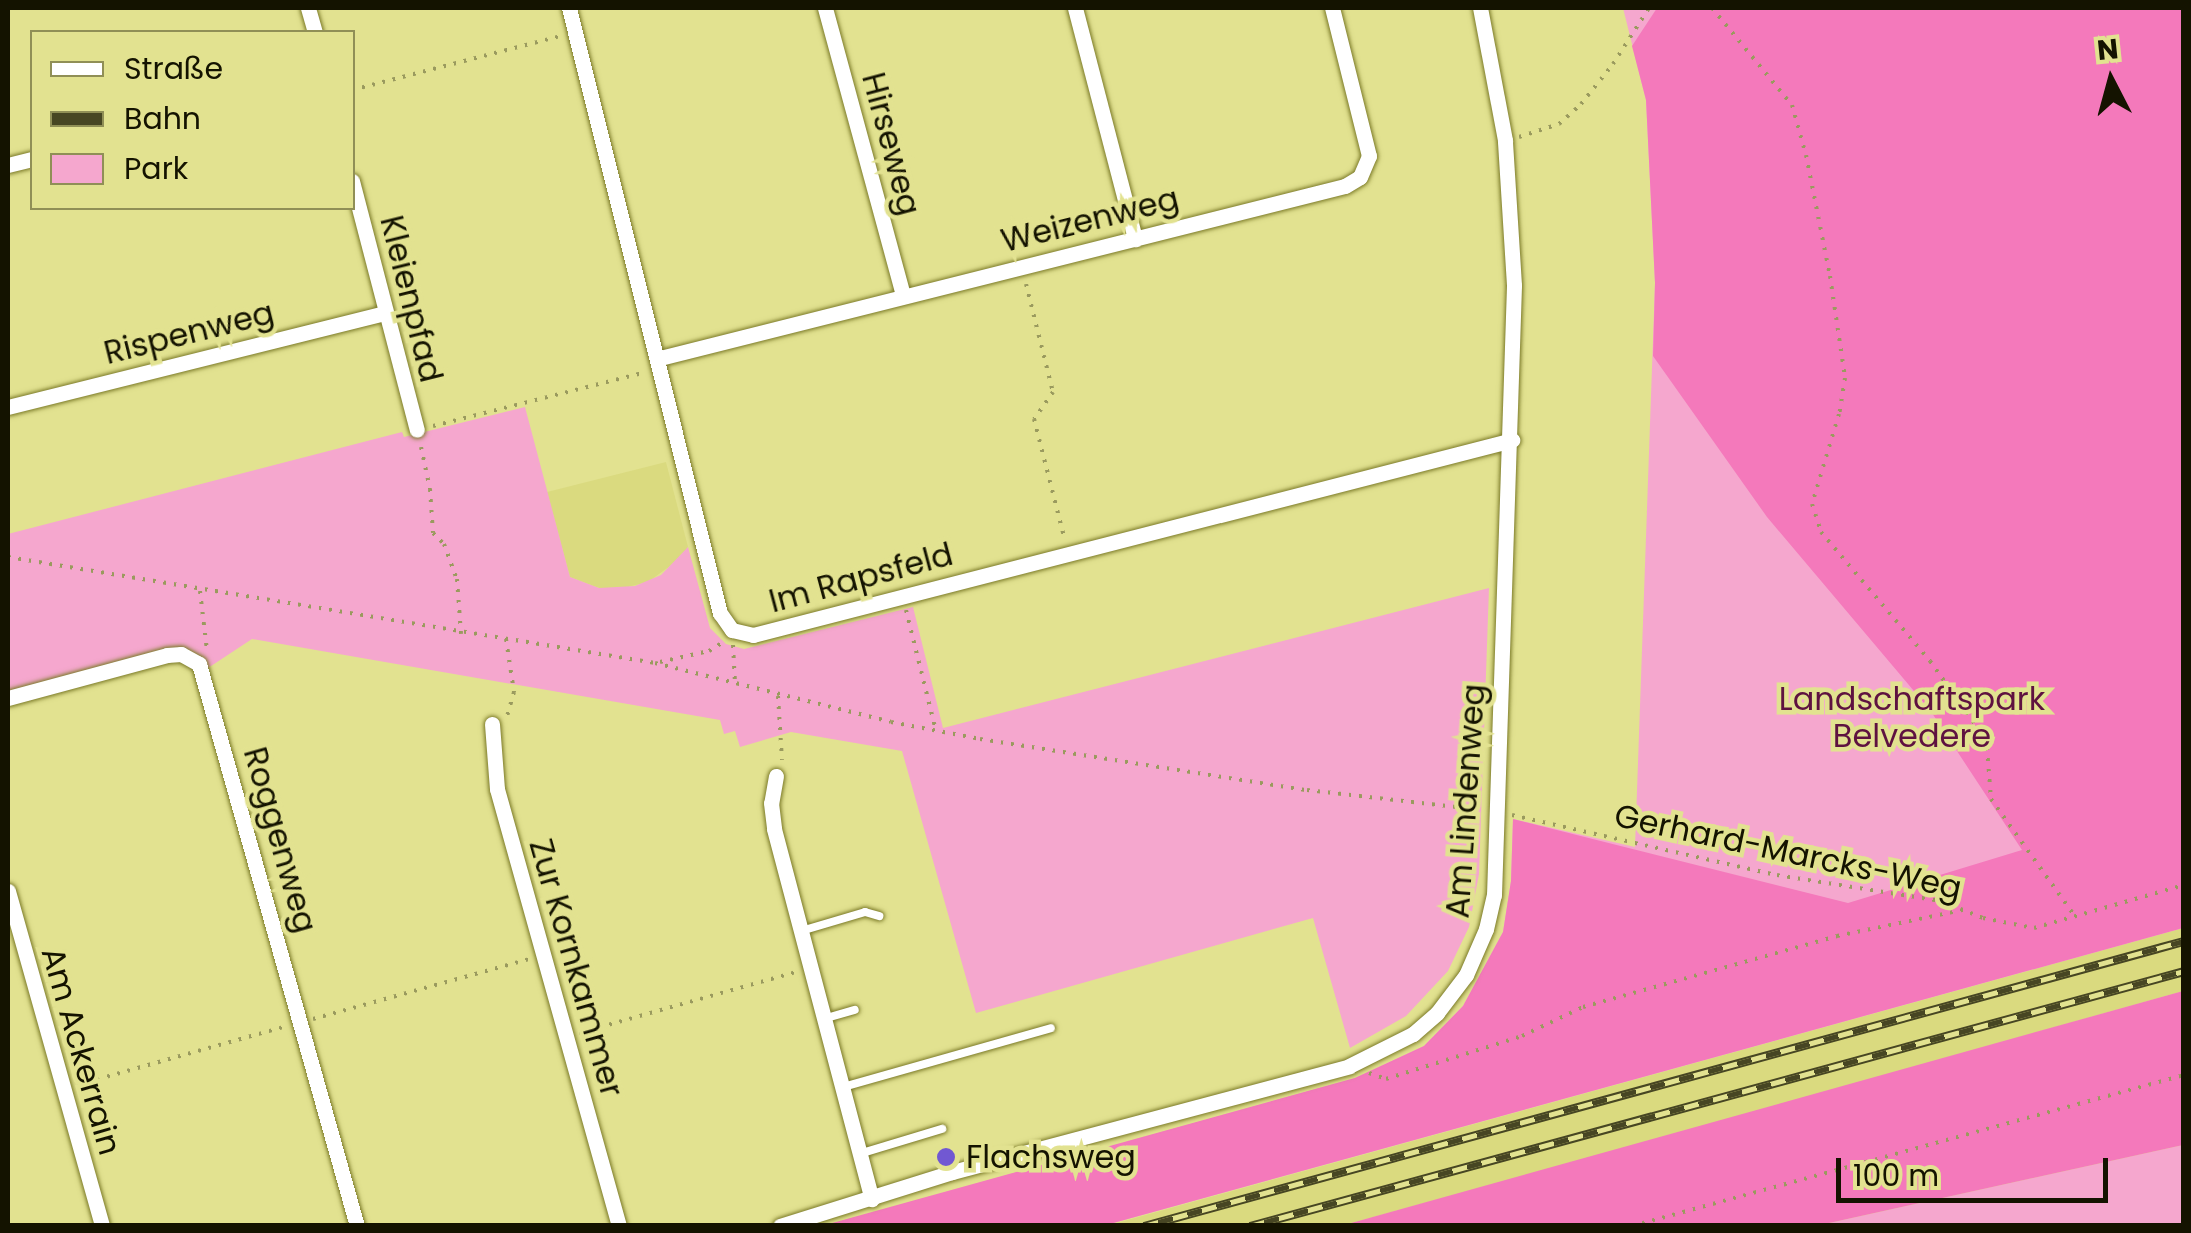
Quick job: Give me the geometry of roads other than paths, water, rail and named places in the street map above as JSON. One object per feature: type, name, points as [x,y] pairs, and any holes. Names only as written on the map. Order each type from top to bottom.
[{"type":"street","name":"Im Rapsfeld","points":[[570,8],[720,612],[732,630],[753,634],[1512,440]]},
{"type":"street","name":"Hirseweg","points":[[825,8],[904,295]]},
{"type":"street","points":[[1075,8],[1135,239]]},
{"type":"street","name":"Weizenweg","points":[[661,363],[904,295],[1345,186],[1360,178],[1370,156],[1332,8]]},
{"type":"street","name":"Am Lindenweg","points":[[780,1226],[952,1172],[1349,1066],[1413,1034],[1437,1013],[1466,976],[1486,929],[1494,894],[1512,440],[1514,284],[1504,140],[1480,8]]},
{"type":"street","name":"Kleienpfad","points":[[355,193],[416,430]]},
{"type":"street","name":"Rispenweg","points":[[8,407],[385,313]]},
{"type":"street","name":"Roggenweg","points":[[8,698],[168,655],[181,654],[199,664],[357,1226]]},
{"type":"street","name":"Zur Kornkammer","points":[[492,724],[497,789],[619,1226]]},
{"type":"street","points":[[776,776],[771,803],[774,829],[872,1199]]},
{"type":"street","name":"Am Ackerrain","points":[[8,891],[16,950],[102,1226]]},
{"type":"lane","points":[[801,931],[865,912],[879,916]]},
{"type":"lane","points":[[824,1019],[855,1010]]},
{"type":"lane","points":[[841,1088],[1050,1028]]},
{"type":"lane","points":[[859,1154],[942,1129]]},
{"type":"railway","points":[[1144,1226],[2184,941]]},
{"type":"railway","points":[[1250,1226],[2184,971]]},
{"type":"place","name":"Flachsweg","points":[[946,1157]]},
{"type":"park label","name":"Landschaftspark Belvedere","points":[[1912,718]]}]
